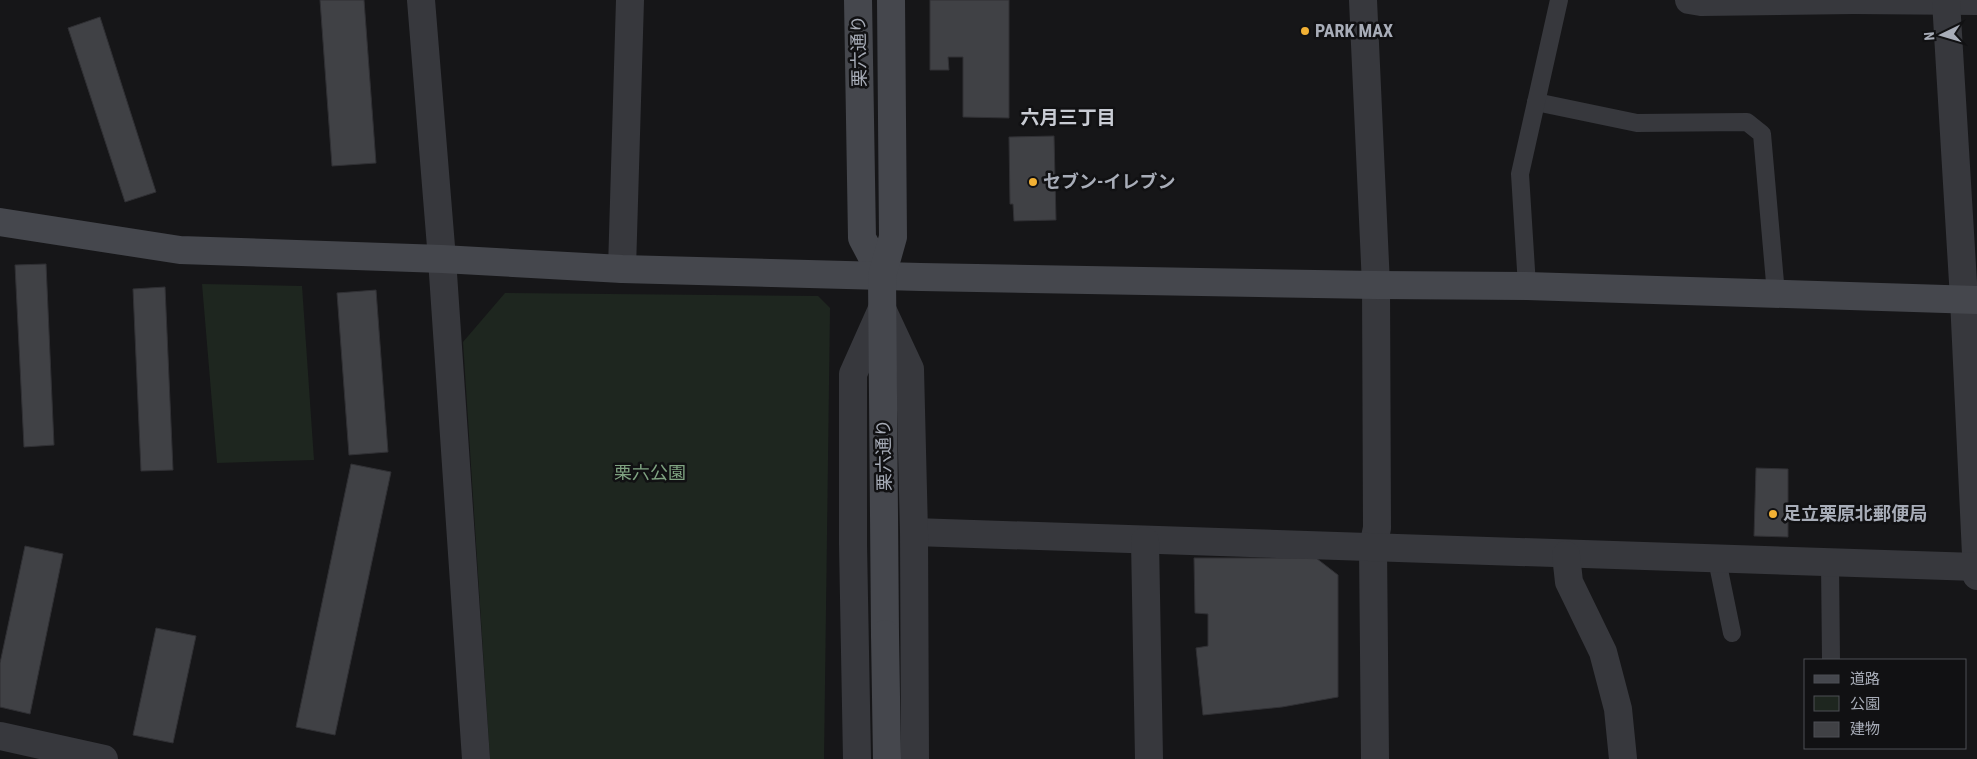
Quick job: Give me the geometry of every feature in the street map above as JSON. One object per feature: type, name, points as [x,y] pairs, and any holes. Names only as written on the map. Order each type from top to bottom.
[{"type":"street","points":[[421,0],[442,259],[476,759]]},
{"type":"street","points":[[622,269],[630,0]]},
{"type":"street","name":"栗六通り","points":[[858,0],[862,238],[882,276]]},
{"type":"street","name":"栗六通り","points":[[887,759],[882,276],[894,237],[891,0]]},
{"type":"street","points":[[1363,0],[1376,286],[1377,528],[1373,546],[1375,759]]},
{"type":"street","points":[[1689,0],[1701,2],[1977,1]]},
{"type":"street","points":[[1946,1],[1971,299],[1977,576]]},
{"type":"street","points":[[0,222],[180,250],[442,259],[622,269],[1376,286],[1527,286],[1971,299]]},
{"type":"street","points":[[882,309],[910,369],[914,532],[915,759]]},
{"type":"street","points":[[857,759],[853,544],[854,374],[882,309]]},
{"type":"street","points":[[914,532],[1145,541],[1373,546],[1566,555],[1976,568]]},
{"type":"street","points":[[1145,541],[1149,759]]},
{"type":"street","points":[[1566,555],[1569,582],[1603,652],[1618,709],[1624,759]]},
{"type":"street","points":[[0,736],[104,759]]},
{"type":"lane","points":[[1527,286],[1520,174],[1559,0]]},
{"type":"lane","points":[[1536,102],[1637,123],[1747,122],[1762,134],[1776,294]]},
{"type":"lane","points":[[1717,560],[1732,633]]},
{"type":"lane","points":[[1830,563],[1831,659]]},
{"type":"green space","points":[[202,284],[302,286],[314,460],[217,463]]},
{"type":"green space","name":"栗六公園","points":[[505,293],[818,296],[830,308],[824,759],[490,759],[463,342]]},
{"type":"building","points":[[320,0],[364,0],[376,163],[332,166]]},
{"type":"building","points":[[930,0],[1009,0],[1009,118],[963,117],[963,57],[948,57],[949,70],[930,70]]},
{"type":"building","points":[[100,17],[156,192],[125,202],[68,28]]},
{"type":"building","points":[[1054,136],[1056,220],[1014,221],[1013,204],[1010,204],[1009,137]]},
{"type":"building","points":[[46,264],[54,445],[24,447],[15,265]]},
{"type":"building","points":[[165,287],[173,470],[141,471],[133,289]]},
{"type":"building","points":[[376,290],[388,452],[349,455],[337,293]]},
{"type":"building","points":[[351,464],[391,472],[335,735],[296,727]]},
{"type":"building","points":[[1756,468],[1788,469],[1788,537],[1754,536]]},
{"type":"building","points":[[25,546],[63,554],[30,714],[0,707],[0,663]]},
{"type":"building","points":[[1194,558],[1316,558],[1338,575],[1338,697],[1282,707],[1203,715],[1196,648],[1208,646],[1208,614],[1195,613]]},
{"type":"building","points":[[156,628],[196,636],[173,743],[133,735]]},
{"type":"place","name":"PARK MAX","points":[[1305,31]]},
{"type":"place","name":"セブン-イレブン","points":[[1033,182]]},
{"type":"place","name":"足立栗原北郵便局","points":[[1773,514]]},
{"type":"district","name":"六月三丁目","points":[[1068,117]]}]
